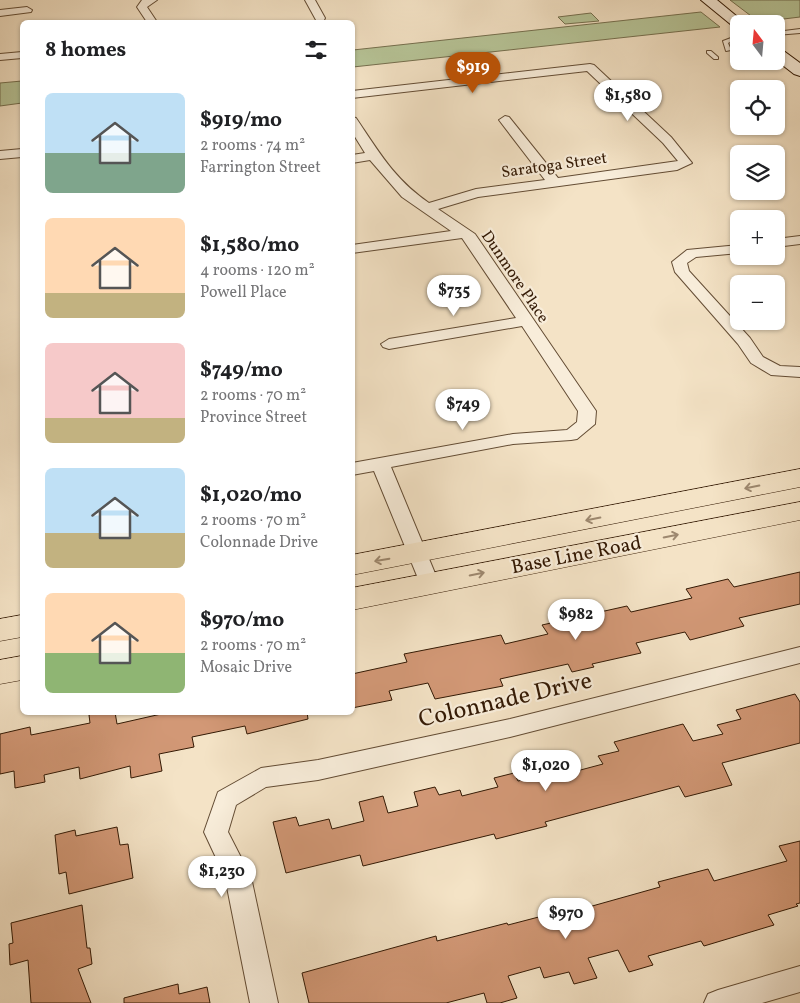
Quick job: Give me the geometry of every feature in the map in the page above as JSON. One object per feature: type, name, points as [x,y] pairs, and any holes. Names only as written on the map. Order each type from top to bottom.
[{"type":"main road","name":"Base Line Road","points":[[355,565],[800,478]]},
{"type":"main road","name":"Base Line Road","points":[[355,599],[429,583],[800,511]]},
{"type":"main road","points":[[0,630],[20,626]]},
{"type":"main road","points":[[0,672],[20,668]]},
{"type":"street","points":[[310,0],[320,18]]},
{"type":"street","points":[[708,0],[730,17]]},
{"type":"street","points":[[150,1],[142,7],[151,20]]},
{"type":"street","points":[[0,13],[27,10]]},
{"type":"street","points":[[0,58],[20,55]]},
{"type":"street","points":[[785,59],[800,71]]},
{"type":"street","points":[[355,95],[590,67],[667,140],[686,163]]},
{"type":"street","points":[[505,120],[554,182]]},
{"type":"street","name":"Dunmore Place","points":[[355,126],[373,156],[407,194],[470,238],[587,411],[586,424],[571,435],[513,439],[380,464]]},
{"type":"street","points":[[0,155],[20,153]]},
{"type":"street","points":[[355,158],[373,156]]},
{"type":"street","name":"Saratoga Street","points":[[427,208],[476,193],[677,166],[686,163]]},
{"type":"street","points":[[355,249],[465,233]]},
{"type":"street","points":[[785,242],[800,240]]},
{"type":"street","points":[[730,250],[692,253],[679,262],[682,272],[715,308],[757,360],[778,371],[800,372]]},
{"type":"street","points":[[388,344],[525,321]]},
{"type":"street","points":[[355,468],[380,464],[419,553],[429,583]]},
{"type":"street","name":"Colonnade Drive","points":[[264,1003],[238,877],[216,832],[226,800],[261,778],[318,770],[510,728],[800,654]]},
{"type":"street","points":[[718,1003],[800,979]]},
{"type":"lane","points":[[785,33],[800,32]]},
{"type":"lane","points":[[728,50],[725,42],[730,40]]},
{"type":"lane","points":[[709,52],[716,58]]},
{"type":"green space","points":[[730,0],[800,0],[800,17],[785,19],[785,15],[750,15]]},
{"type":"green space","points":[[701,12],[720,27],[355,67],[355,50]]},
{"type":"green space","points":[[591,13],[599,21],[565,24],[558,17]]},
{"type":"green space","points":[[20,81],[20,103],[0,106],[0,83]]},
{"type":"building","points":[[800,572],[800,604],[739,618],[744,626],[690,640],[685,632],[636,643],[641,653],[592,664],[594,667],[572,672],[568,664],[500,679],[503,686],[435,699],[428,683],[389,691],[392,700],[355,707],[355,673],[407,662],[404,654],[501,635],[505,644],[548,634],[542,625],[627,606],[631,612],[692,598],[686,589],[728,579],[734,587]]},
{"type":"building","points":[[795,694],[800,702],[800,743],[722,763],[732,785],[685,797],[679,786],[545,822],[547,826],[496,839],[494,834],[363,866],[360,855],[286,873],[273,822],[296,817],[299,826],[329,819],[332,829],[364,821],[359,802],[383,796],[388,813],[418,806],[414,792],[435,787],[439,795],[460,790],[462,796],[498,787],[494,778],[514,773],[518,781],[550,774],[543,759],[564,754],[573,772],[603,764],[598,756],[619,751],[614,742],[683,724],[693,741],[723,734],[717,725],[741,719],[736,710]]},
{"type":"building","points":[[89,715],[116,715],[117,724],[157,715],[307,715],[308,719],[247,734],[245,726],[192,737],[194,747],[159,754],[162,771],[131,778],[130,766],[80,779],[79,767],[44,775],[45,782],[15,788],[14,771],[0,774],[0,734],[30,727],[31,735],[90,723]]},
{"type":"building","points":[[117,827],[120,845],[128,844],[133,878],[69,894],[66,872],[59,874],[55,835],[75,830],[76,836]]},
{"type":"building","points":[[800,841],[800,903],[796,904],[798,906],[768,915],[774,925],[704,946],[701,941],[648,956],[653,965],[629,972],[618,950],[588,958],[597,978],[574,984],[569,972],[544,978],[540,967],[508,976],[517,998],[500,1003],[487,1003],[484,993],[446,1003],[309,1003],[302,973],[436,936],[437,941],[577,907],[578,910],[660,887],[658,882],[708,869],[714,881],[787,861],[779,846]]},
{"type":"building","points":[[82,905],[87,948],[90,948],[92,964],[78,969],[91,1003],[31,1003],[28,960],[10,965],[9,944],[13,943],[11,923]]},
{"type":"building","points":[[178,984],[179,994],[207,987],[210,1003],[124,1003],[124,998]]}]
